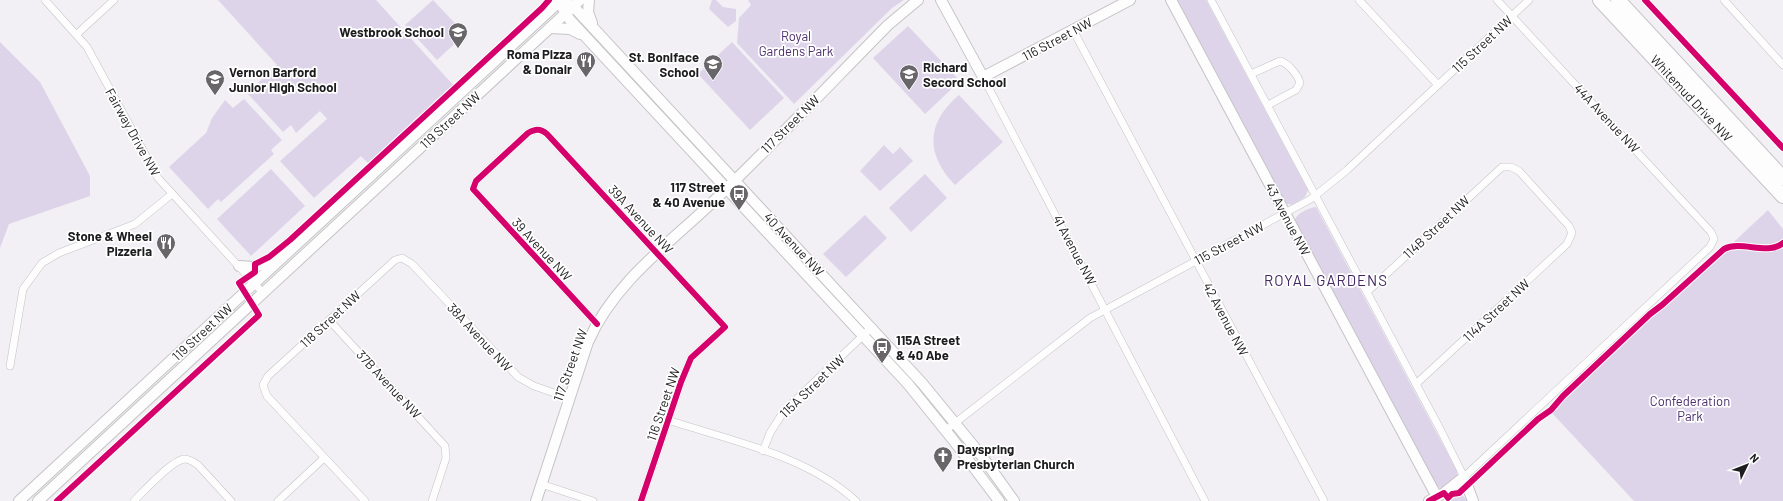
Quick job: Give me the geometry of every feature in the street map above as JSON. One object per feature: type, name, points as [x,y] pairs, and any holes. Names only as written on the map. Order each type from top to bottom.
[{"type":"highway","name":"Whitemud Drive NW","points":[[1600,0],[1783,196]]},
{"type":"highway","name":"Whitemud Drive NW","points":[[1618,0],[1783,178]]},
{"type":"street","name":"Fairway Drive NW","points":[[45,0],[77,34],[87,47],[151,168],[172,194],[263,293]]},
{"type":"street","points":[[77,34],[114,0]]},
{"type":"street","name":"40 Avenue NW","points":[[560,0],[576,3],[593,27],[872,327],[955,422],[1014,501]]},
{"type":"street","name":"40 Avenue NW","points":[[560,0],[565,13],[908,384],[946,430],[999,501]]},
{"type":"street","name":"119 Street NW","points":[[19,501],[560,0]]},
{"type":"street","points":[[589,0],[588,12],[593,27]]},
{"type":"street","name":"117 Street NW","points":[[536,501],[588,342],[597,324],[624,285],[727,188],[888,25],[918,0]]},
{"type":"street","name":"41 Avenue NW","points":[[941,0],[1106,309],[1206,501]]},
{"type":"street","name":"116 Street NW","points":[[983,77],[1130,0]]},
{"type":"street","name":"43 Avenue NW","points":[[1171,0],[1285,213],[1435,500]]},
{"type":"street","points":[[1211,0],[1416,384],[1464,477],[1473,501]]},
{"type":"street","points":[[1359,0],[1438,85]]},
{"type":"street","name":"44A Avenue NW","points":[[1464,477],[1710,247],[1714,239],[1711,232],[1496,0]]},
{"type":"street","name":"115 Street NW","points":[[946,430],[1075,328],[1106,309],[1195,260],[1316,196],[1347,170],[1529,0]]},
{"type":"street","points":[[1724,0],[1783,65]]},
{"type":"street","name":"119 Street NW","points":[[38,501],[576,3]]},
{"type":"street","points":[[550,28],[570,29],[589,39]]},
{"type":"street","name":"42 Avenue NW","points":[[1073,30],[1324,501]]},
{"type":"street","points":[[1251,74],[1280,61],[1285,63],[1298,78],[1300,83],[1296,90],[1268,105]]},
{"type":"street","name":"39A Avenue NW","points":[[473,189],[476,182],[528,133],[537,129],[547,134],[725,327]]},
{"type":"street","name":"114B Street NW","points":[[1367,292],[1497,171],[1508,166],[1519,171],[1568,223],[1572,233]]},
{"type":"street","name":"39 Avenue NW","points":[[473,189],[597,324]]},
{"type":"street","points":[[10,366],[23,289],[42,263],[59,253],[135,224],[172,194]]},
{"type":"street","name":"114A Street NW","points":[[1416,384],[1567,244],[1572,233]]},
{"type":"street","points":[[239,266],[255,267],[283,257]]},
{"type":"street","name":"118 Street NW","points":[[324,458],[267,396],[263,385],[268,376],[391,263],[402,258]]},
{"type":"street","name":"38A Avenue NW","points":[[402,258],[412,264],[518,377],[534,386],[569,398]]},
{"type":"street","name":"37B Avenue NW","points":[[329,320],[443,442],[447,450],[446,458],[432,501]]},
{"type":"street","name":"116 Street NW","points":[[642,501],[681,382],[691,358],[725,327]]},
{"type":"street","name":"115A Street NW","points":[[763,451],[770,433],[784,411],[872,327]]},
{"type":"street","points":[[668,420],[763,451],[812,470],[832,482],[856,501]]},
{"type":"street","points":[[278,501],[324,458],[365,501]]},
{"type":"street","points":[[134,501],[173,465],[185,459],[198,465],[231,501]]},
{"type":"street","points":[[1435,500],[1464,477]]},
{"type":"street","points":[[541,484],[593,501]]},
{"type":"green space","points":[[218,0],[376,0],[455,87],[370,165],[361,156],[314,198],[280,161],[327,119],[320,111],[296,133],[291,125],[283,132],[247,93],[277,65]]},
{"type":"green space","points":[[433,0],[465,34],[437,60],[405,25]]},
{"type":"green space","points":[[712,0],[716,0],[723,7],[736,9],[736,21],[728,27],[709,9]]},
{"type":"green space","name":"Royal Gardens Park","points":[[748,0],[904,0],[892,8],[794,104],[737,43],[739,18],[751,5]]},
{"type":"green space","points":[[1177,0],[1206,0],[1308,190],[1305,197],[1292,205],[1285,203]]},
{"type":"green space","points":[[908,26],[960,81],[925,114],[873,58]]},
{"type":"green space","points":[[0,42],[40,82],[90,176],[90,196],[9,224],[0,248]]},
{"type":"green space","points":[[732,42],[784,98],[750,130],[698,74]]},
{"type":"green space","points":[[959,95],[1003,142],[955,185],[938,162],[934,150],[933,139],[935,128],[940,117]]},
{"type":"green space","points":[[244,99],[282,140],[271,150],[274,154],[221,202],[218,199],[208,209],[169,167],[206,133],[212,118],[225,100],[233,108]]},
{"type":"green space","points":[[884,145],[893,154],[900,147],[913,161],[880,191],[860,171]]},
{"type":"green space","points":[[271,169],[305,206],[251,256],[217,219]]},
{"type":"green space","points":[[925,174],[947,198],[911,232],[889,208]]},
{"type":"green space","points":[[1316,207],[1457,471],[1457,477],[1442,488],[1437,487],[1294,221],[1295,218],[1303,211]]},
{"type":"green space","name":"Confederation Park","points":[[1768,210],[1783,229],[1783,501],[1634,501],[1551,412],[1652,315],[1658,313]]},
{"type":"green space","points":[[865,215],[887,238],[846,277],[823,254]]},
{"type":"green space","points":[[1453,494],[1462,495],[1468,501],[1447,501],[1447,499]]},
{"type":"cycle path","points":[[57,501],[259,315],[239,283],[255,272],[255,264],[269,257],[290,240],[549,0]]},
{"type":"cycle path","points":[[1645,0],[1783,148]]},
{"type":"cycle path","points":[[597,324],[473,189],[476,181],[528,133],[533,131],[540,130],[547,134],[725,327],[691,358],[681,382],[641,501]]},
{"type":"cycle path","points":[[1429,501],[1444,493],[1448,498],[1452,494],[1459,493],[1538,419],[1551,410],[1563,396],[1650,314],[1724,249],[1739,246],[1770,248],[1777,247],[1783,243]]},
{"type":"place","name":"Westbrook School","points":[[458,49]]},
{"type":"place","name":"Roma Pizza & Donair","points":[[586,78]]},
{"type":"place","name":"St. Boniface School","points":[[713,81]]},
{"type":"place","name":"Richard Secord School","points":[[909,91]]},
{"type":"place","name":"Vernon Barford Junior High School","points":[[215,96]]},
{"type":"place","name":"117 Street & 40 Avenue","points":[[739,211]]},
{"type":"place","name":"Stone & Wheel Pizzeria","points":[[166,260]]},
{"type":"place","name":"115A Street & 40 Abe","points":[[882,364]]},
{"type":"place","name":"Dayspring Presbyterian Church","points":[[943,473]]},
{"type":"district","name":"ROYAL GARDENS","points":[[1326,280]]}]
